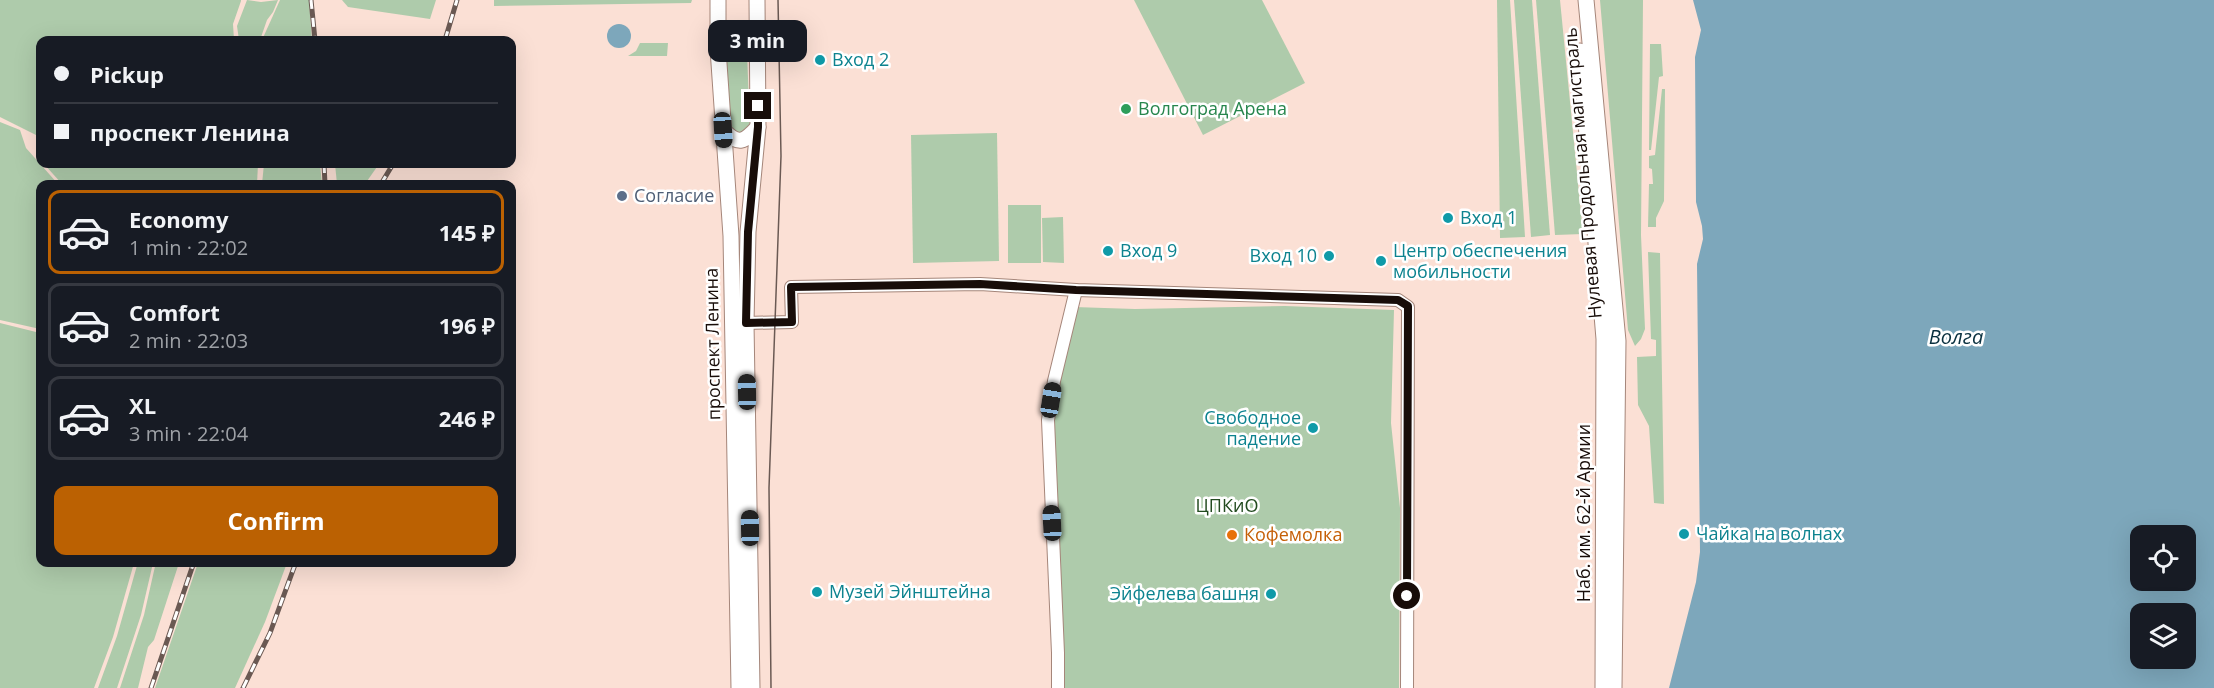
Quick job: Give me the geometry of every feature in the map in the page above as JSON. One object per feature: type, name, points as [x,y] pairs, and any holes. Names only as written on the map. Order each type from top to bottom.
[{"type":"main road","name":"проспект Ленина","points":[[718,0],[718,49],[731,236],[739,688]]},
{"type":"main road","name":"проспект Ленина","points":[[752,688],[746,323],[748,232],[758,127],[757,0]]},
{"type":"main road","name":"Нулевая Продольная магистраль","points":[[1576,0],[1611,340]]},
{"type":"main road","name":"Нулевая Продольная магистраль","points":[[1586,0],[1611,340]]},
{"type":"main road","points":[[723,130],[739,141],[745,140],[758,127]]},
{"type":"main road","name":"Наб. им. 62-й Армии","points":[[1603,688],[1611,340]]},
{"type":"main road","name":"Наб. им. 62-й Армии","points":[[1611,340],[1614,688]]},
{"type":"street","points":[[746,323],[792,322],[791,287],[980,284],[1076,290],[1398,300],[1408,306],[1407,688]]},
{"type":"street","points":[[1058,688],[1047,420],[1076,290]]},
{"type":"green space","points":[[0,0],[241,0],[233,24],[234,36],[36,36],[36,135],[0,117]]},
{"type":"green space","points":[[247,0],[261,2],[278,0],[261,36],[238,36],[237,26]]},
{"type":"green space","points":[[280,0],[309,0],[312,36],[264,36]]},
{"type":"green space","points":[[342,0],[436,0],[430,19],[348,7]]},
{"type":"green space","points":[[494,0],[692,0],[691,3],[494,6]]},
{"type":"green space","points":[[1134,0],[1262,0],[1305,83],[1203,135]]},
{"type":"green space","points":[[1497,0],[1510,0],[1525,237],[1500,238]]},
{"type":"green space","points":[[1514,0],[1532,0],[1550,235],[1531,237]]},
{"type":"green space","points":[[1536,0],[1560,0],[1583,234],[1555,235]]},
{"type":"green space","points":[[1600,0],[1643,0],[1641,235],[1645,329],[1635,346],[1628,330]]},
{"type":"green space","points":[[640,43],[668,43],[667,56],[628,56],[636,51]]},
{"type":"green space","points":[[1650,44],[1661,44],[1663,76],[1659,77],[1651,150],[1649,150]]},
{"type":"green space","points":[[726,53],[747,53],[750,128],[745,133],[737,133],[729,126]]},
{"type":"green space","points":[[1662,89],[1665,89],[1664,201],[1656,218],[1656,227],[1648,227],[1649,184],[1653,184],[1649,156],[1655,155]]},
{"type":"green space","points":[[0,122],[20,130],[26,148],[36,159],[36,168],[44,168],[54,180],[36,180],[36,328],[0,320]]},
{"type":"green space","points":[[997,133],[999,261],[913,263],[911,135]]},
{"type":"green space","points":[[48,168],[258,168],[257,180],[58,180]]},
{"type":"green space","points":[[264,168],[320,168],[322,180],[262,180]]},
{"type":"green space","points":[[335,168],[376,168],[368,180],[337,180]]},
{"type":"green space","points":[[1008,205],[1041,205],[1041,263],[1008,263]]},
{"type":"green space","points":[[1063,217],[1064,263],[1043,262],[1042,218]]},
{"type":"green space","points":[[1648,252],[1660,253],[1664,504],[1654,503],[1649,426],[1638,405],[1637,357],[1656,356],[1656,340],[1651,339]]},
{"type":"green space","name":"ЦПКиО","points":[[1285,306],[1394,310],[1391,423],[1400,508],[1399,688],[1065,688],[1049,425],[1074,307],[1135,309]]},
{"type":"green space","points":[[0,323],[36,332],[36,567],[133,567],[113,637],[94,688],[0,688]]},
{"type":"green space","points":[[137,567],[152,567],[141,615],[117,688],[98,688],[117,636]]},
{"type":"green space","points":[[155,567],[178,567],[154,640],[148,647],[138,688],[120,688],[144,615]]},
{"type":"green space","points":[[197,567],[286,567],[265,622],[235,688],[155,688]]},
{"type":"water","name":"Волга","points":[[1693,0],[2214,0],[2214,688],[1669,688],[1696,582],[1700,552],[1697,264],[1703,239],[1696,202],[1695,57],[1701,30]]},
{"type":"water","points":[[619,24],[624,25],[630,31],[630,41],[624,47],[619,48],[614,47],[608,41],[607,36],[608,31],[614,25]]},
{"type":"tram line","points":[[771,688],[769,488],[781,156],[778,0]]},
{"type":"railway","points":[[311,0],[315,36]]},
{"type":"railway","points":[[446,36],[457,0]]},
{"type":"railway","points":[[324,168],[325,180]]},
{"type":"railway","points":[[383,180],[391,168]]},
{"type":"railway","points":[[151,688],[192,567]]},
{"type":"railway","points":[[243,688],[270,633],[294,567]]},
{"type":"place","name":"Вход 2","points":[[820,60]]},
{"type":"place","name":"Волгоград Арена","points":[[1126,109]]},
{"type":"place","name":"Согласие","points":[[622,196]]},
{"type":"place","name":"Вход 1","points":[[1448,218]]},
{"type":"place","name":"Вход 9","points":[[1108,251]]},
{"type":"place","name":"Вход 10","points":[[1329,256]]},
{"type":"place","name":"Центр обеспечения мобильности","points":[[1381,261]]},
{"type":"place","name":"Свободное падение","points":[[1313,428]]},
{"type":"place","name":"Чайка на волнах","points":[[1684,534]]},
{"type":"place","name":"Кофемолка","points":[[1232,535]]},
{"type":"place","name":"Музей Эйнштейна","points":[[817,592]]},
{"type":"place","name":"Эйфелева башня","points":[[1271,594]]},
{"type":"route","points":[[758,106],[748,232],[746,323],[792,322],[791,287],[980,284],[1076,290],[1398,300],[1408,306],[1407,596]]}]
